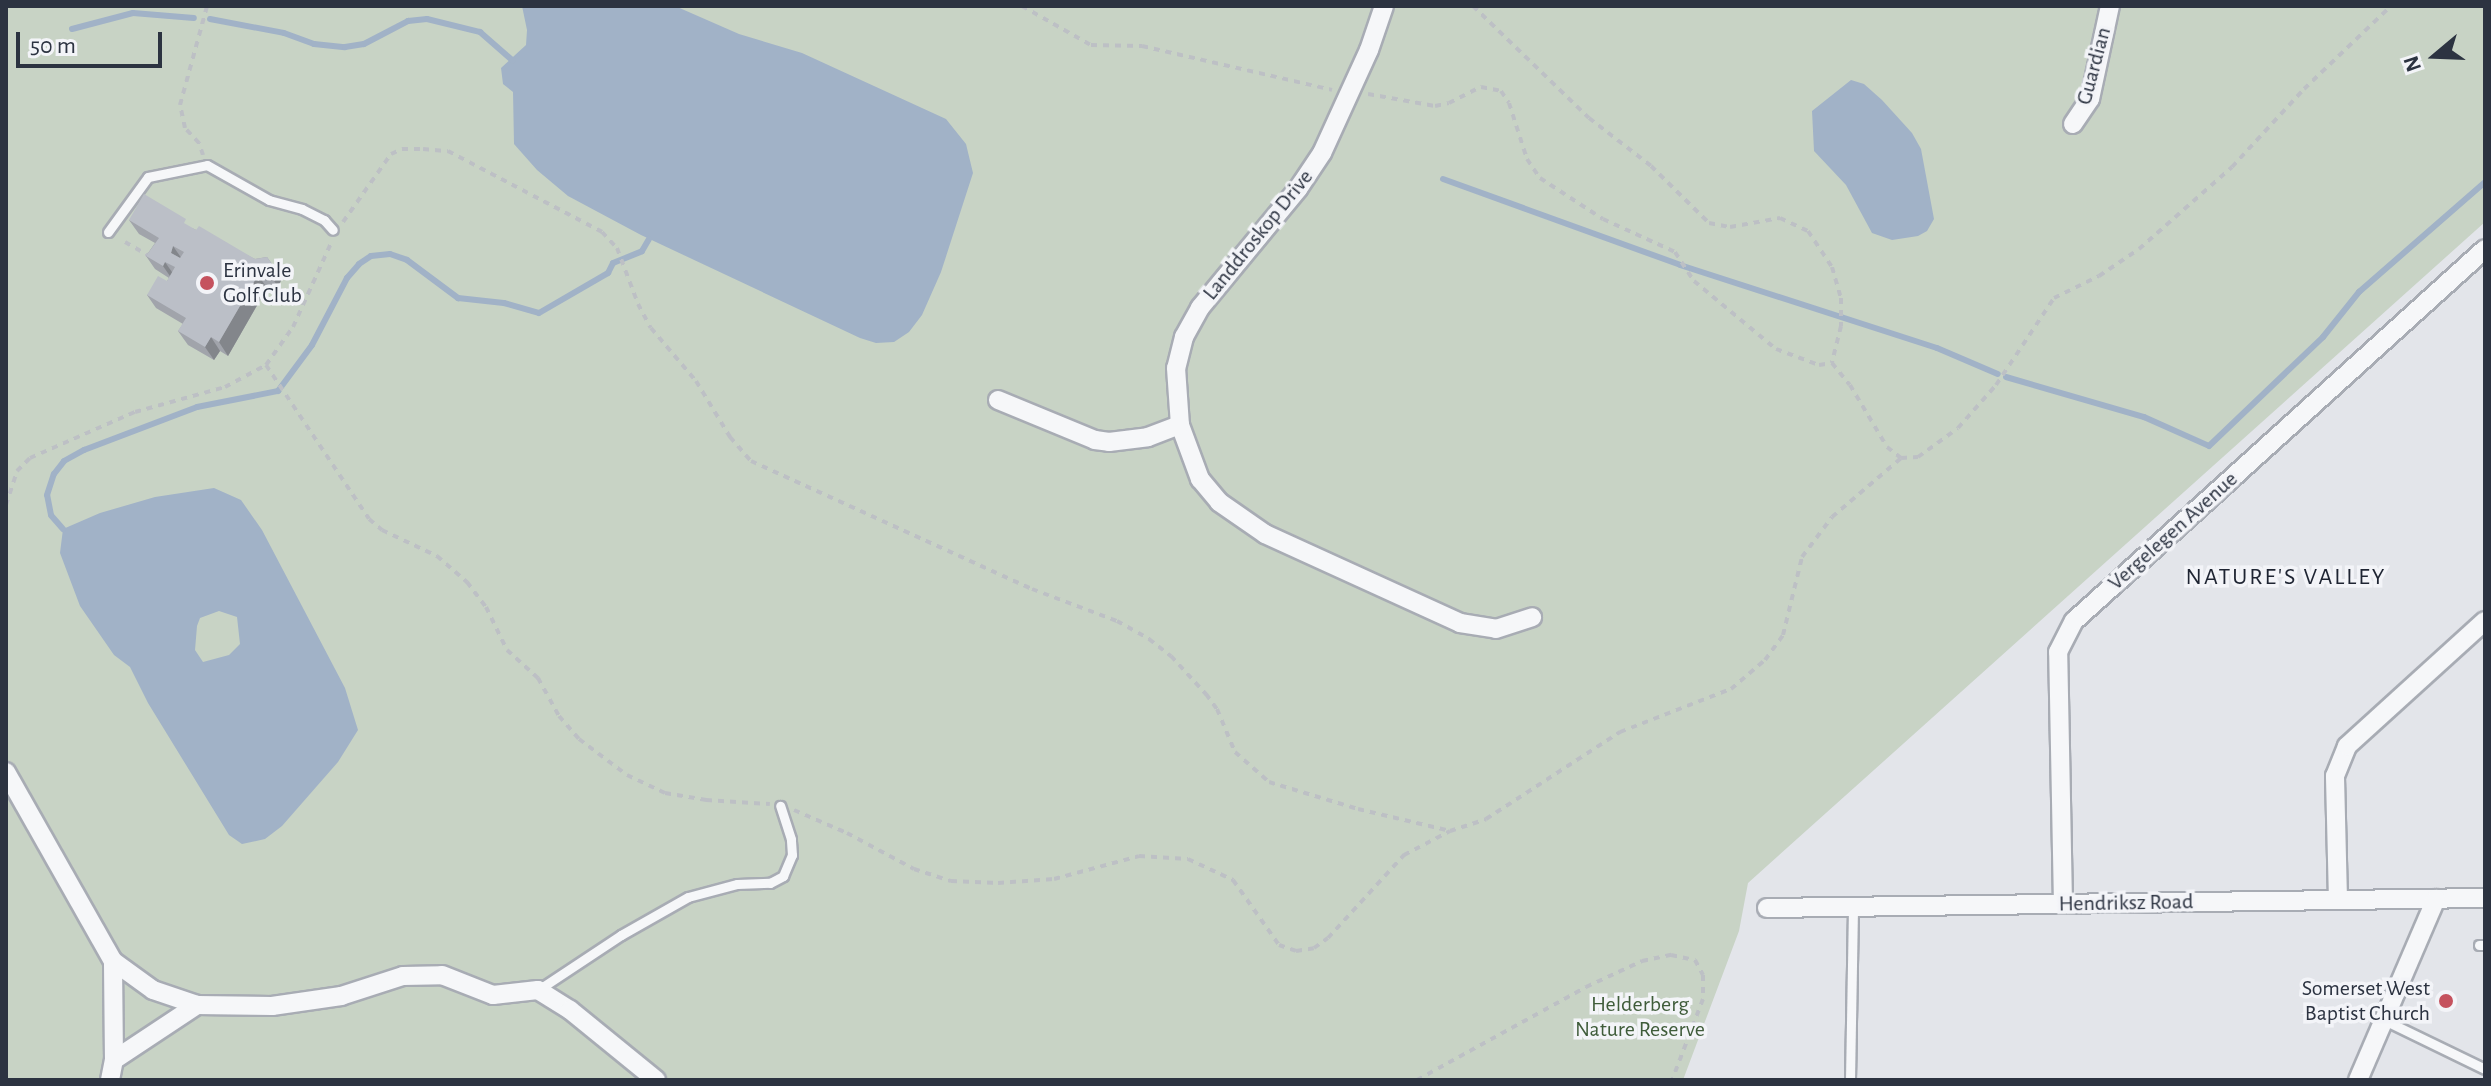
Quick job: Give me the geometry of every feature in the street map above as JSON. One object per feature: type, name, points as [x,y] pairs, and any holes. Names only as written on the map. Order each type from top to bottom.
[{"type":"street","name":"Landdroskop Drive","points":[[1384,6],[1315,165],[1200,308],[1184,337],[1176,368],[1180,425],[1200,479],[1219,502],[1265,534],[1460,623],[1496,629],[1532,617]]},
{"type":"street","name":"Guardian","points":[[2073,124],[2090,99],[2110,6]]},
{"type":"street","name":"Vergelegen Avenue","points":[[2063,904],[2058,652],[2069,628],[2485,249]]},
{"type":"street","points":[[998,400],[1095,440],[1109,442],[1148,437],[1180,425]]},
{"type":"street","points":[[2338,900],[2335,776],[2347,746],[2485,621]]},
{"type":"street","points":[[6,772],[113,961],[153,990],[197,1005],[307,1003],[341,996],[403,976],[442,975],[493,995],[538,990],[570,1010],[656,1080]]},
{"type":"street","name":"Hendriksz Road","points":[[1767,908],[2485,898]]},
{"type":"street","points":[[2358,1080],[2436,899]]},
{"type":"street","points":[[110,1080],[114,1060],[113,961]]},
{"type":"street","points":[[114,1060],[197,1005]]},
{"type":"lane","points":[[108,232],[148,177],[207,165],[269,200],[302,209],[324,220],[333,230]]},
{"type":"lane","points":[[538,990],[621,935],[688,897],[710,889],[770,883],[783,876],[792,855],[791,839],[780,806]]},
{"type":"lane","points":[[1850,1080],[1853,907]]},
{"type":"lane","points":[[2384,1020],[2485,1069]]},
{"type":"path","points":[[207,6],[180,105],[185,128],[199,143],[207,165]]},
{"type":"path","points":[[1022,6],[1091,45],[1142,46],[1326,90],[1435,106],[1449,103],[1481,87],[1501,91],[1509,103],[1527,159],[1540,178],[1603,219],[1669,248],[1694,281],[1768,344],[1808,363],[1832,363]]},
{"type":"path","points":[[1473,6],[1589,118],[1651,166],[1709,223],[1730,227],[1780,218],[1808,231],[1832,267],[1843,312],[1832,363]]},
{"type":"path","points":[[266,365],[369,519],[382,530],[437,556],[467,582],[486,607],[507,650],[538,678],[559,716],[586,745],[627,775],[665,793],[780,806],[847,833],[914,869],[951,881],[998,883],[1054,879],[1139,856],[1188,859],[1233,880],[1273,939],[1296,951],[1322,944],[1404,855],[1450,831],[1486,819],[1620,732],[1731,689],[1754,670],[1783,635],[1802,557],[1832,517],[1901,458],[1918,457],[1958,428],[1990,394],[2054,298],[2099,276],[2139,249],[2232,167],[2304,89],[2391,6]]},
{"type":"path","points":[[6,505],[17,471],[30,458],[135,412],[225,387],[266,365],[293,327],[331,244],[333,230],[345,220],[391,154],[402,149],[448,151],[602,232],[613,241],[651,328],[696,381],[730,437],[751,461],[881,517],[1032,589],[1117,621],[1149,639],[1171,656],[1206,694],[1217,709],[1235,752],[1269,782],[1358,809],[1450,831]]},
{"type":"path","points":[[125,242],[159,262]]},
{"type":"path","points":[[1832,363],[1850,385],[1887,447],[1901,458]]},
{"type":"path","points":[[1417,1080],[1586,987],[1642,961],[1671,955],[1695,960],[1703,975],[1703,999],[1672,1080]]},
{"type":"green space","name":"Helderberg Nature Reserve","points":[[6,6],[2485,6],[2485,222],[1748,883],[1739,931],[1683,1080],[6,1080]]},
{"type":"water","points":[[522,6],[675,6],[739,34],[802,53],[946,119],[966,144],[973,173],[941,272],[922,315],[909,332],[894,342],[876,343],[860,338],[641,235],[568,196],[537,170],[514,144],[513,92],[503,84],[501,68],[526,45],[527,30]]},
{"type":"water","points":[[1851,80],[1864,84],[1882,100],[1912,133],[1921,149],[1934,219],[1927,231],[1918,236],[1892,240],[1872,233],[1846,185],[1814,151],[1812,111]]},
{"type":"water","points":[[214,488],[241,500],[262,530],[345,688],[358,730],[338,762],[282,826],[265,839],[242,844],[229,835],[148,703],[130,667],[114,655],[80,606],[60,553],[63,529],[100,513],[155,497]],"holes":[[[219,611],[237,617],[240,644],[229,655],[203,662],[195,650],[200,618]]]},
{"type":"building","points":[[144,194],[186,219],[184,223],[196,230],[199,226],[255,259],[267,257],[272,264],[269,273],[258,275],[219,342],[211,337],[205,347],[178,331],[186,318],[147,295],[158,276],[167,281],[175,267],[165,262],[163,266],[146,256],[159,238],[129,220]],"holes":[[[173,246],[184,252],[180,258],[171,253]]]},
{"type":"waterway","points":[[72,29],[133,13],[194,18]]},
{"type":"waterway","points":[[210,19],[284,33],[314,44],[345,47],[364,44],[408,21],[427,19],[480,32],[512,60]]},
{"type":"waterway","points":[[1443,179],[1680,265],[1937,348],[1998,374]]},
{"type":"waterway","points":[[2006,377],[2144,417],[2209,446],[2323,337],[2359,292],[2485,182]]},
{"type":"waterway","points":[[63,529],[51,515],[47,495],[54,474],[64,461],[84,450],[197,407],[278,391],[312,345],[347,278],[371,256],[390,254],[407,260],[458,298],[504,303],[539,313],[608,273],[613,263],[642,251],[649,239]]},
{"type":"place","name":"Erinvale Golf Club","points":[[207,283]]},
{"type":"place","name":"Somerset West Baptist Church","points":[[2446,1001]]},
{"type":"district","name":"NATURE'S VALLEY","points":[[2286,578]]}]
